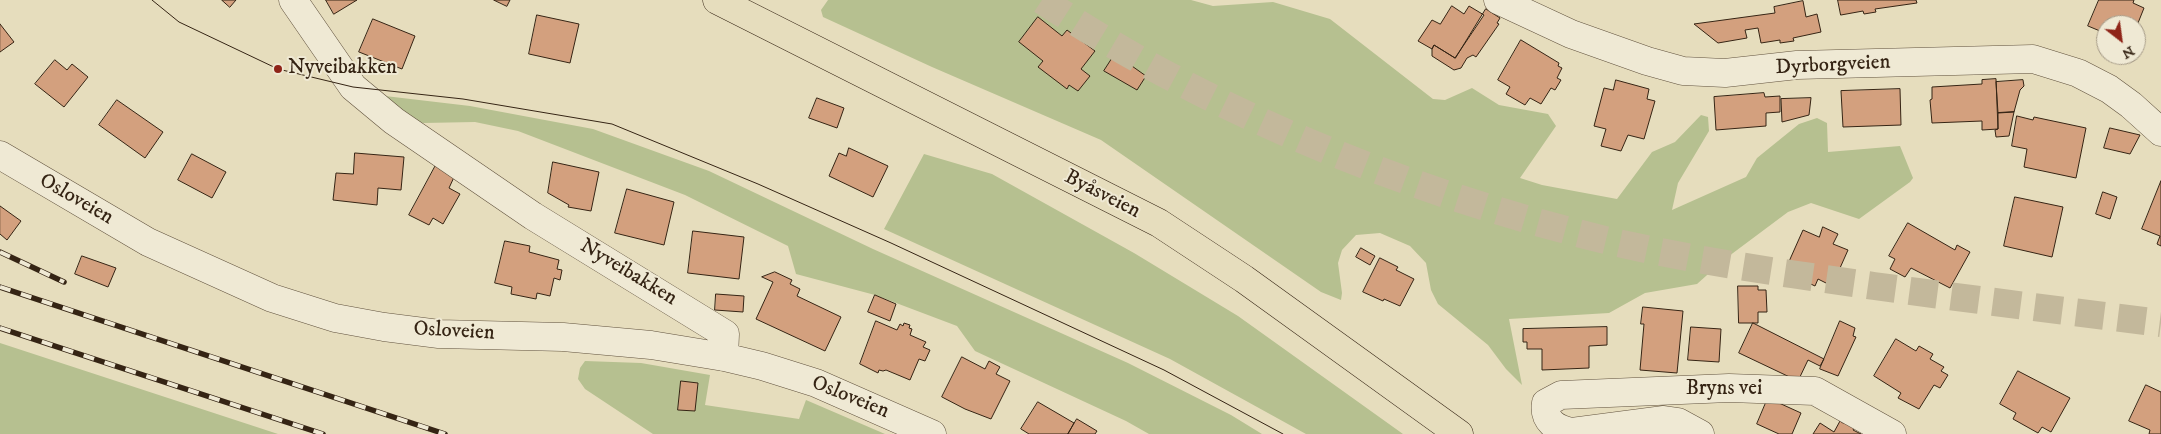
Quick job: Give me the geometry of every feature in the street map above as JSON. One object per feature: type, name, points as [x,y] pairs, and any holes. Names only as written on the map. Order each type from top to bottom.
[{"type":"main road","name":"Byåsveien","points":[[717,0],[1159,223],[1244,279],[1459,434]]},
{"type":"street","name":"Nyveibakken","points":[[293,0],[342,72],[358,92],[394,121],[533,216],[725,334],[724,357]]},
{"type":"street","name":"Dyrborgveien","points":[[1498,0],[1571,34],[1647,61],[1683,70],[1725,73],[1797,65],[2033,59],[2078,73],[2109,89],[2131,105],[2161,132]]},
{"type":"street","name":"Osloveien","points":[[0,155],[148,242],[272,298],[335,318],[439,334],[563,337],[665,347],[724,357],[816,382],[932,434]]},
{"type":"street","name":"Bryns vei","points":[[1700,434],[1678,422],[1664,420],[1572,432],[1559,429],[1552,424],[1547,417],[1546,403],[1561,395],[1729,388],[1815,391],[1892,434]]},
{"type":"green space","points":[[828,0],[1191,0],[1213,6],[1273,2],[1330,19],[1433,99],[1445,100],[1472,88],[1499,105],[1548,114],[1556,126],[1520,178],[1542,185],[1617,199],[1652,152],[1675,142],[1701,115],[1708,117],[1709,131],[1678,183],[1672,210],[1746,177],[1757,158],[1799,124],[1817,118],[1827,123],[1828,152],[1900,146],[1913,178],[1859,219],[1811,203],[1788,212],[1725,259],[1697,284],[1645,293],[1609,313],[1509,319],[1522,385],[1506,369],[1488,345],[1438,304],[1431,290],[1426,263],[1410,246],[1380,233],[1356,235],[1342,250],[1338,263],[1342,293],[1341,300],[1321,292],[1101,140],[932,67],[823,17],[821,10]]},
{"type":"green space","points":[[368,94],[470,106],[593,129],[709,171],[873,249],[1128,363],[1231,415],[1262,434],[1149,434],[1126,421],[975,351],[957,326],[875,295],[796,274],[788,246],[685,195],[518,131],[475,122],[423,123],[401,115]]},
{"type":"green space","points":[[924,154],[992,174],[1134,253],[1238,316],[1403,434],[1306,434],[1170,359],[884,229]]},
{"type":"green space","points":[[0,343],[278,434],[0,434]]},
{"type":"green space","points":[[585,361],[641,363],[710,375],[705,405],[799,419],[806,400],[885,434],[653,434],[585,389],[578,379],[580,368]]},
{"type":"building","points":[[222,0],[236,0],[230,7]]},
{"type":"building","points":[[326,0],[357,0],[334,14]]},
{"type":"building","points":[[494,0],[510,0],[507,6]]},
{"type":"building","points":[[1838,0],[1916,0],[1917,3],[1875,9],[1876,12],[1864,14],[1863,11],[1841,15]]},
{"type":"building","points":[[2099,0],[2134,0],[2133,3],[2144,8],[2141,15],[2096,15],[2096,29],[2088,26]]},
{"type":"building","points":[[1803,1],[1806,17],[1817,14],[1821,32],[1793,38],[1794,41],[1780,43],[1780,40],[1761,43],[1758,28],[1745,30],[1747,38],[1718,43],[1694,24],[1775,13],[1774,7]]},
{"type":"building","points":[[1452,6],[1464,14],[1469,6],[1484,15],[1455,58],[1434,45],[1432,49],[1418,41],[1432,20],[1440,24]]},
{"type":"building","points":[[1486,9],[1500,18],[1497,23],[1499,24],[1476,57],[1473,55],[1467,58],[1461,68],[1454,70],[1432,56],[1434,45],[1455,58]]},
{"type":"building","points":[[537,15],[579,24],[570,63],[529,54]]},
{"type":"building","points":[[1038,17],[1062,36],[1067,30],[1095,51],[1081,69],[1090,76],[1078,91],[1069,85],[1067,89],[1038,67],[1043,61],[1019,42]]},
{"type":"building","points":[[373,19],[415,36],[402,69],[359,52]]},
{"type":"building","points":[[0,24],[14,42],[0,52]]},
{"type":"building","points":[[1521,40],[1559,63],[1558,66],[1562,68],[1557,78],[1561,80],[1555,90],[1551,88],[1541,104],[1530,98],[1525,105],[1506,94],[1510,87],[1498,80]]},
{"type":"building","points":[[1115,54],[1146,76],[1137,90],[1104,71]]},
{"type":"building","points":[[55,60],[67,70],[72,64],[88,77],[64,107],[35,84]]},
{"type":"building","points":[[1996,79],[1998,129],[1982,130],[1982,121],[1932,123],[1930,100],[1932,99],[1932,87],[1982,84],[1982,80]]},
{"type":"building","points":[[1616,80],[1649,89],[1647,99],[1655,101],[1644,139],[1628,135],[1621,151],[1601,146],[1606,129],[1594,126],[1604,88],[1613,90]]},
{"type":"building","points":[[2023,80],[2024,86],[2020,90],[2014,112],[1998,113],[1996,82]]},
{"type":"building","points":[[1900,89],[1901,125],[1843,127],[1841,91]]},
{"type":"building","points":[[1764,93],[1765,97],[1780,96],[1780,112],[1766,113],[1766,126],[1716,130],[1714,97]]},
{"type":"building","points":[[817,98],[844,108],[837,128],[809,118]]},
{"type":"building","points":[[1811,98],[1809,115],[1782,122],[1781,99]]},
{"type":"building","points":[[117,100],[163,132],[145,158],[99,125]]},
{"type":"building","points":[[2014,112],[2009,136],[1996,137],[1995,130],[1998,129],[1998,113]]},
{"type":"building","points":[[2017,116],[2033,120],[2034,117],[2086,128],[2076,178],[2024,167],[2027,149],[2012,146]]},
{"type":"building","points":[[2110,128],[2140,135],[2130,154],[2104,148]]},
{"type":"building","points":[[849,148],[888,166],[873,197],[829,176],[839,153],[846,156]]},
{"type":"building","points":[[355,153],[404,157],[401,190],[378,188],[377,205],[333,200],[336,173],[353,174]]},
{"type":"building","points":[[192,154],[226,172],[212,198],[178,180]]},
{"type":"building","points":[[553,162],[599,172],[591,211],[568,207],[569,205],[548,193]]},
{"type":"building","points":[[436,165],[455,175],[449,188],[460,194],[443,224],[433,218],[429,225],[409,215]]},
{"type":"building","points":[[2161,181],[2161,246],[2157,244],[2160,236],[2142,229]]},
{"type":"building","points":[[627,189],[674,202],[664,245],[615,233]]},
{"type":"building","points":[[2103,192],[2117,197],[2110,219],[2096,214]]},
{"type":"building","points":[[2015,197],[2063,207],[2052,257],[2004,246]]},
{"type":"building","points":[[0,206],[21,221],[7,240],[0,234]]},
{"type":"building","points":[[1908,223],[1955,250],[1957,245],[1970,252],[1950,288],[1911,268],[1905,277],[1890,269],[1895,259],[1889,256]]},
{"type":"building","points":[[1823,227],[1838,234],[1833,244],[1848,250],[1832,286],[1818,279],[1815,286],[1798,278],[1801,272],[1787,266],[1803,230],[1819,237]]},
{"type":"building","points":[[693,231],[744,237],[739,279],[688,273]]},
{"type":"building","points":[[505,241],[530,246],[529,252],[559,260],[557,269],[562,270],[560,280],[554,278],[550,296],[537,293],[536,299],[511,294],[512,287],[495,283]]},
{"type":"building","points":[[1361,248],[1375,256],[1370,265],[1356,257]]},
{"type":"building","points":[[82,256],[116,268],[108,287],[75,274]]},
{"type":"building","points":[[1380,258],[1398,267],[1396,270],[1414,279],[1400,306],[1363,292]]},
{"type":"building","points":[[775,272],[792,280],[790,284],[800,289],[797,296],[841,317],[825,351],[756,319],[773,282],[762,277]]},
{"type":"building","points":[[1738,286],[1758,286],[1758,290],[1766,290],[1767,312],[1758,312],[1758,323],[1739,323]]},
{"type":"building","points":[[716,294],[744,296],[743,312],[715,310]]},
{"type":"building","points":[[875,295],[896,304],[890,321],[868,312]]},
{"type":"building","points":[[1643,307],[1683,311],[1677,373],[1640,370],[1644,324],[1641,324]]},
{"type":"building","points":[[876,321],[897,330],[900,324],[903,326],[904,323],[910,325],[909,328],[912,329],[910,335],[926,342],[923,347],[930,350],[925,361],[919,359],[910,380],[886,370],[879,370],[878,373],[860,364]]},
{"type":"building","points":[[1840,321],[1855,328],[1853,336],[1856,337],[1838,376],[1820,369]]},
{"type":"building","points":[[1753,323],[1824,359],[1820,366],[1808,360],[1798,381],[1739,353]]},
{"type":"building","points":[[1607,327],[1607,345],[1589,346],[1589,368],[1542,370],[1542,349],[1527,349],[1527,342],[1523,342],[1523,329]]},
{"type":"building","points":[[1691,327],[1721,329],[1719,362],[1688,360]]},
{"type":"building","points":[[1896,339],[1916,351],[1919,346],[1933,354],[1930,359],[1944,367],[1941,371],[1948,375],[1940,388],[1934,385],[1919,409],[1898,398],[1901,393],[1874,376]]},
{"type":"building","points":[[962,357],[985,369],[989,361],[1000,367],[996,374],[1010,381],[991,419],[965,409],[942,397]]},
{"type":"building","points":[[2018,371],[2070,398],[2051,432],[2042,427],[2038,433],[2013,419],[2016,413],[2000,404]]},
{"type":"building","points":[[681,381],[698,383],[695,411],[678,410]]},
{"type":"building","points":[[2146,385],[2161,392],[2161,434],[2149,434],[2150,430],[2129,421]]},
{"type":"building","points":[[1768,398],[1801,413],[1792,434],[1779,434],[1757,424]]},
{"type":"building","points":[[1038,402],[1074,423],[1068,434],[1029,434],[1021,429]]},
{"type":"building","points":[[1077,419],[1097,431],[1095,434],[1068,434]]},
{"type":"building","points":[[1846,419],[1856,425],[1853,430],[1861,434],[1813,434],[1820,423],[1834,432],[1840,421],[1843,423]]},
{"type":"tunnel","points":[[1042,0],[1107,41],[1243,113],[1385,173],[1531,221],[1605,240],[1739,266],[1910,291],[2161,323]]},
{"type":"tram line","points":[[152,0],[179,22],[278,69],[353,87],[463,99],[612,124],[758,184],[891,243],[1164,370],[1283,434]]},
{"type":"railway","points":[[0,252],[64,282]]},
{"type":"railway","points":[[0,287],[445,434]]},
{"type":"railway","points":[[0,328],[323,434]]},
{"type":"place","name":"Nyveibakken","points":[[278,69]]}]
